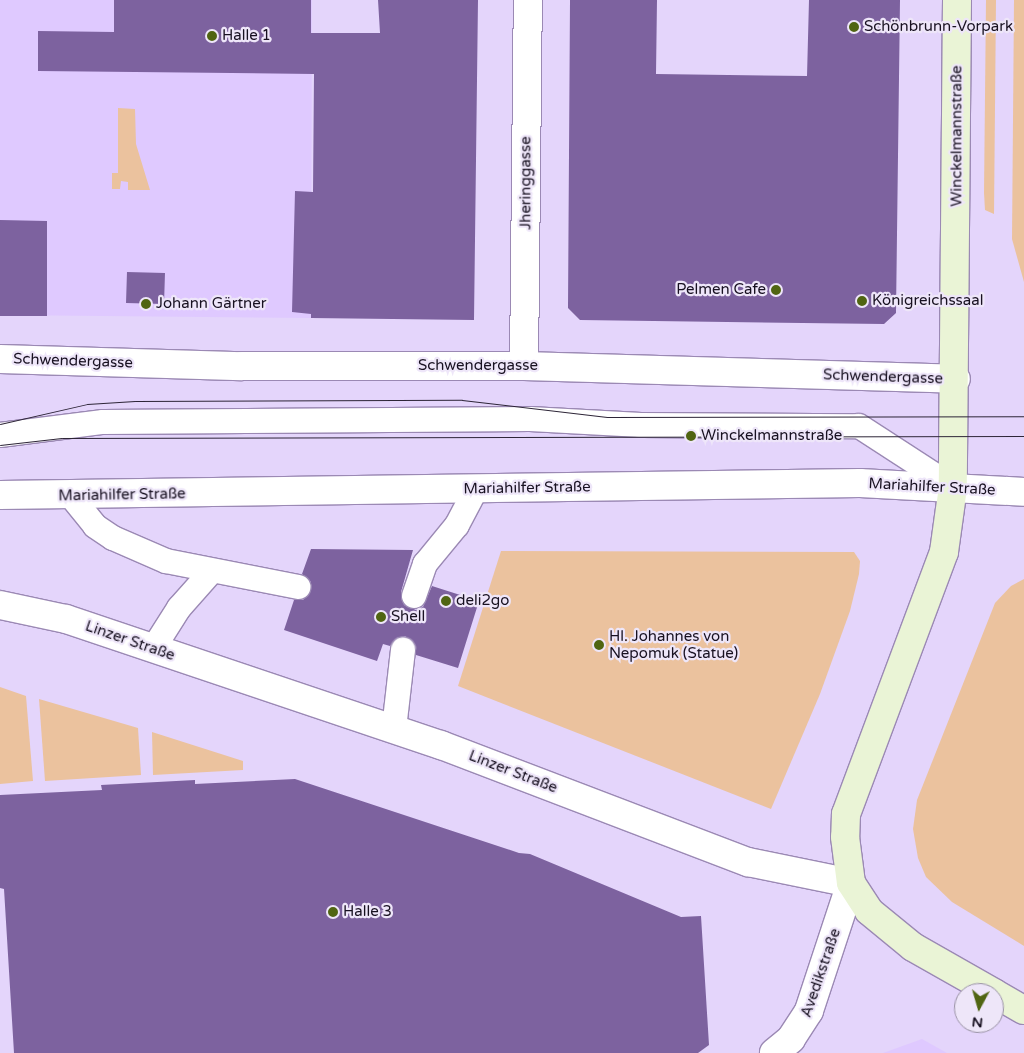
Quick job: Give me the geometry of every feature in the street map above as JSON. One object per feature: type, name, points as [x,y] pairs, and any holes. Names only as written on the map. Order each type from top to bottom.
[{"type":"main road","name":"Winckelmannstraße","points":[[851,884],[846,858],[846,814],[944,552],[953,487],[956,379],[957,0]]},
{"type":"main road","points":[[851,884],[869,912],[887,928],[978,983]]},
{"type":"main road","points":[[1004,999],[1024,1010]]},
{"type":"street","name":"Jheringgasse","points":[[524,366],[528,0]]},
{"type":"street","name":"Schwendergasse","points":[[0,359],[242,366],[524,366],[956,379]]},
{"type":"street","name":"Mariahilfer Straße","points":[[0,497],[860,483],[1024,492]]},
{"type":"street","name":"Linzer Straße","points":[[0,606],[66,619],[394,729],[748,862],[851,884]]},
{"type":"street","name":"Avedikstraße","points":[[774,1053],[791,1039],[809,1011],[851,884]]},
{"type":"lane","points":[[0,435],[45,427],[113,422],[530,419],[641,425],[859,426],[953,487]]},
{"type":"lane","points":[[414,596],[425,564],[457,524],[476,489]]},
{"type":"lane","points":[[71,496],[95,526],[113,538],[166,562],[298,587]]},
{"type":"lane","points":[[153,649],[179,608],[211,572]]},
{"type":"lane","points":[[394,729],[403,650]]},
{"type":"shaded area","points":[[0,0],[312,0],[311,318],[0,315]]},
{"type":"shaded area","points":[[986,0],[996,0],[994,214],[985,210],[984,193]]},
{"type":"shaded area","points":[[1014,0],[1024,0],[1024,282],[1012,239]]},
{"type":"shaded area","points":[[118,108],[135,109],[136,144],[150,190],[128,190],[128,182],[121,181],[120,189],[112,189],[112,173],[118,173]]},
{"type":"shaded area","points":[[501,551],[854,552],[860,561],[859,574],[850,611],[820,694],[771,809],[458,686]]},
{"type":"shaded area","points":[[1024,579],[1024,946],[952,902],[926,877],[918,858],[913,829],[917,800],[995,603],[1011,586]]},
{"type":"shaded area","points":[[0,687],[26,696],[33,781],[0,784]]},
{"type":"shaded area","points":[[39,699],[138,728],[141,775],[45,781]]},
{"type":"shaded area","points":[[152,732],[243,761],[243,770],[153,775]]},
{"type":"shaded area","points":[[922,1039],[947,1053],[883,1053]]},
{"type":"building","points":[[114,0],[311,0],[311,33],[380,33],[378,0],[478,0],[474,320],[311,318],[311,314],[292,312],[295,191],[313,192],[314,74],[38,71],[38,31],[114,32]]},
{"type":"building","points":[[570,0],[657,0],[656,74],[807,76],[809,0],[900,0],[896,313],[884,324],[580,320],[568,308]]},
{"type":"building","points":[[0,220],[47,221],[47,316],[0,316]]},
{"type":"building","points":[[127,272],[165,273],[164,304],[126,303]]},
{"type":"building","name":"Shell","points":[[311,549],[413,550],[401,592],[404,605],[416,610],[423,607],[432,586],[479,601],[458,668],[416,655],[415,644],[405,636],[397,638],[390,646],[383,644],[377,661],[284,630],[294,600],[303,600],[311,590],[311,582],[302,574]]},
{"type":"building","name":"Halle 3","points":[[295,779],[519,853],[530,854],[681,917],[701,916],[709,1045],[698,1053],[14,1053],[4,889],[0,888],[0,795],[102,790],[101,785],[195,780],[195,784]]},
{"type":"tram line","points":[[0,424],[87,404],[135,401],[462,400],[607,417],[1024,416]]},
{"type":"tram line","points":[[0,445],[62,438],[1024,436]]},
{"type":"place","name":"Schönbrunn-Vorpark","points":[[854,27]]},
{"type":"place","name":"Halle 1","points":[[212,36]]},
{"type":"place","name":"Pelmen Cafe","points":[[776,290]]},
{"type":"place","name":"Königreichssaal","points":[[862,301]]},
{"type":"place","name":"Johann Gärtner","points":[[146,304]]},
{"type":"place","name":"Winckelmannstraße","points":[[691,436]]},
{"type":"place","name":"deli2go","points":[[446,601]]},
{"type":"place","name":"Shell","points":[[381,617]]},
{"type":"place","name":"Hl. Johannes von Nepomuk (Statue)","points":[[599,645]]},
{"type":"place","name":"Halle 3","points":[[333,912]]}]
